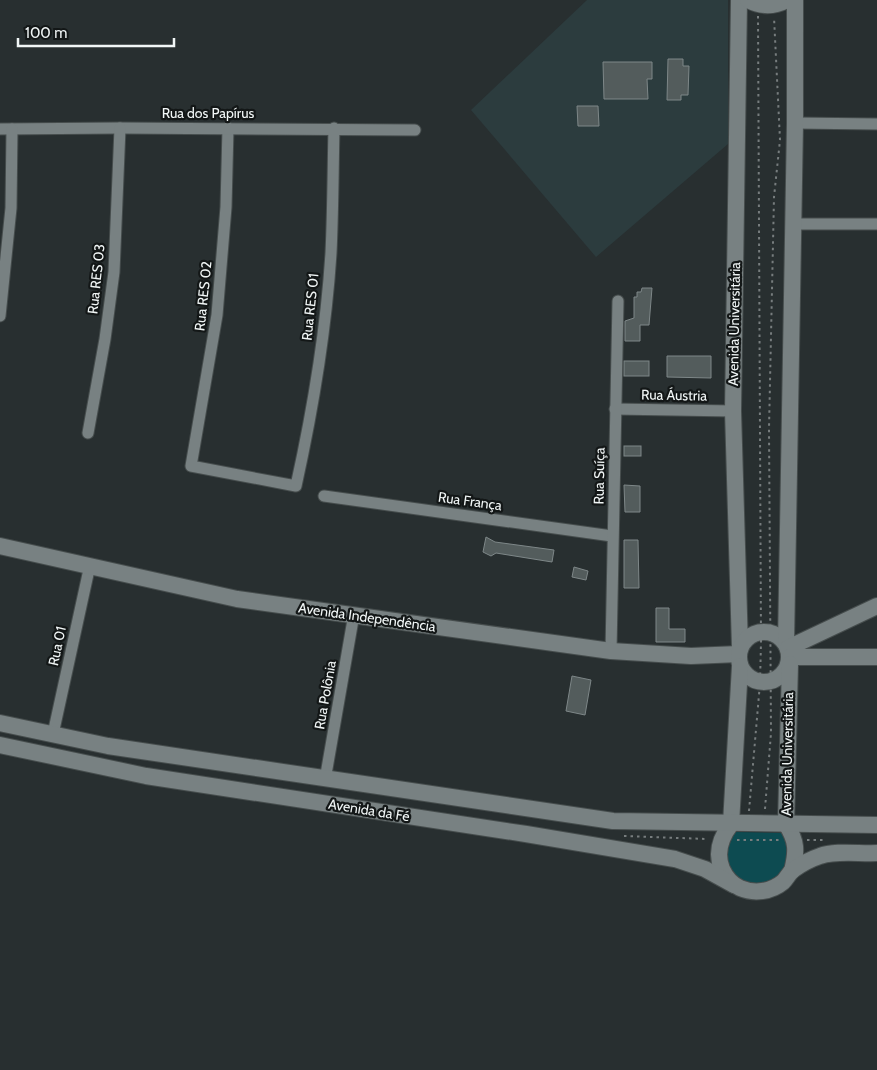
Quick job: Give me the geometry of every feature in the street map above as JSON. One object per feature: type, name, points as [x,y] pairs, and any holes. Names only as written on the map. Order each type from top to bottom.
[{"type":"main road","name":"Avenida Universitária","points":[[734,885],[725,876],[719,863],[722,836],[739,823],[740,656],[733,411],[739,0]]},
{"type":"main road","name":"Avenida Universitária","points":[[792,871],[797,848],[793,835],[786,824],[795,123],[794,0]]},
{"type":"main road","points":[[753,2],[781,3]]},
{"type":"main road","name":"Avenida Independência","points":[[0,546],[237,599],[611,651],[692,656],[740,656]]},
{"type":"main road","points":[[788,653],[877,606]]},
{"type":"main road","points":[[766,632],[780,638],[788,653],[782,676],[765,682],[747,676],[740,656],[751,635],[766,632]]},
{"type":"main road","points":[[788,653],[877,657]]},
{"type":"main road","name":"Avenida da Fé","points":[[0,723],[108,746],[325,780],[421,792],[612,821],[739,823]]},
{"type":"main road","name":"Avenida da Fé","points":[[0,745],[146,776],[526,834],[675,859],[705,868],[734,885]]},
{"type":"main road","points":[[739,823],[764,832],[786,824],[877,825]]},
{"type":"main road","points":[[734,885],[747,891],[759,892],[771,889],[783,882],[792,871],[820,856],[828,854],[877,854]]},
{"type":"street","points":[[795,123],[877,124]]},
{"type":"street","name":"Rua RES 03","points":[[88,433],[114,272],[120,128]]},
{"type":"street","name":"Rua RES 02","points":[[228,128],[226,207],[217,315],[191,466],[296,486]]},
{"type":"street","name":"Rua dos Papírus","points":[[6,129],[334,128],[415,130]]},
{"type":"street","name":"Rua RES 01","points":[[296,486],[312,408],[324,327],[331,253],[334,128]]},
{"type":"street","points":[[0,316],[11,208],[6,129]]},
{"type":"street","points":[[794,224],[877,224]]},
{"type":"street","name":"Rua Suíça","points":[[611,651],[618,301]]},
{"type":"street","name":"Rua Áustria","points":[[615,409],[733,411]]},
{"type":"street","name":"Rua França","points":[[324,496],[612,536]]},
{"type":"street","name":"Rua 01","points":[[54,734],[90,565]]},
{"type":"street","name":"Rua Polônia","points":[[325,780],[354,614]]},
{"type":"path","points":[[739,823],[765,682],[766,632],[753,2]]},
{"type":"path","points":[[764,832],[771,733],[765,682],[768,429],[774,197],[780,140],[776,97],[781,3]]},
{"type":"shaded area","points":[[587,0],[728,0],[728,144],[596,257],[471,110]]},
{"type":"shaded area","points":[[733,832],[784,833],[788,852],[784,867],[776,877],[764,882],[751,883],[739,880],[730,871],[726,859],[726,850],[728,836]]},
{"type":"building","points":[[668,59],[683,59],[683,66],[689,66],[688,95],[681,95],[681,100],[667,100]]},
{"type":"building","points":[[603,62],[652,62],[652,79],[647,79],[648,99],[604,99]]},
{"type":"building","points":[[577,106],[598,106],[599,126],[578,126]]},
{"type":"building","points":[[642,288],[652,288],[649,325],[640,325],[640,341],[625,341],[625,321],[634,318],[634,297],[637,297],[637,292],[641,292]]},
{"type":"building","points":[[667,356],[711,356],[711,378],[667,377]]},
{"type":"building","points":[[624,361],[649,361],[649,376],[624,376]]},
{"type":"building","points":[[624,446],[641,446],[641,456],[624,456]]},
{"type":"building","points":[[624,485],[640,486],[640,512],[625,512]]},
{"type":"building","points":[[486,537],[495,542],[554,550],[552,562],[496,553],[491,556],[483,552]]},
{"type":"building","points":[[624,540],[638,540],[639,588],[624,588]]},
{"type":"building","points":[[574,567],[588,571],[586,580],[572,577]]},
{"type":"building","points":[[656,608],[669,608],[669,629],[685,629],[685,642],[656,642]]},
{"type":"building","points":[[572,676],[591,680],[585,715],[566,711]]}]
